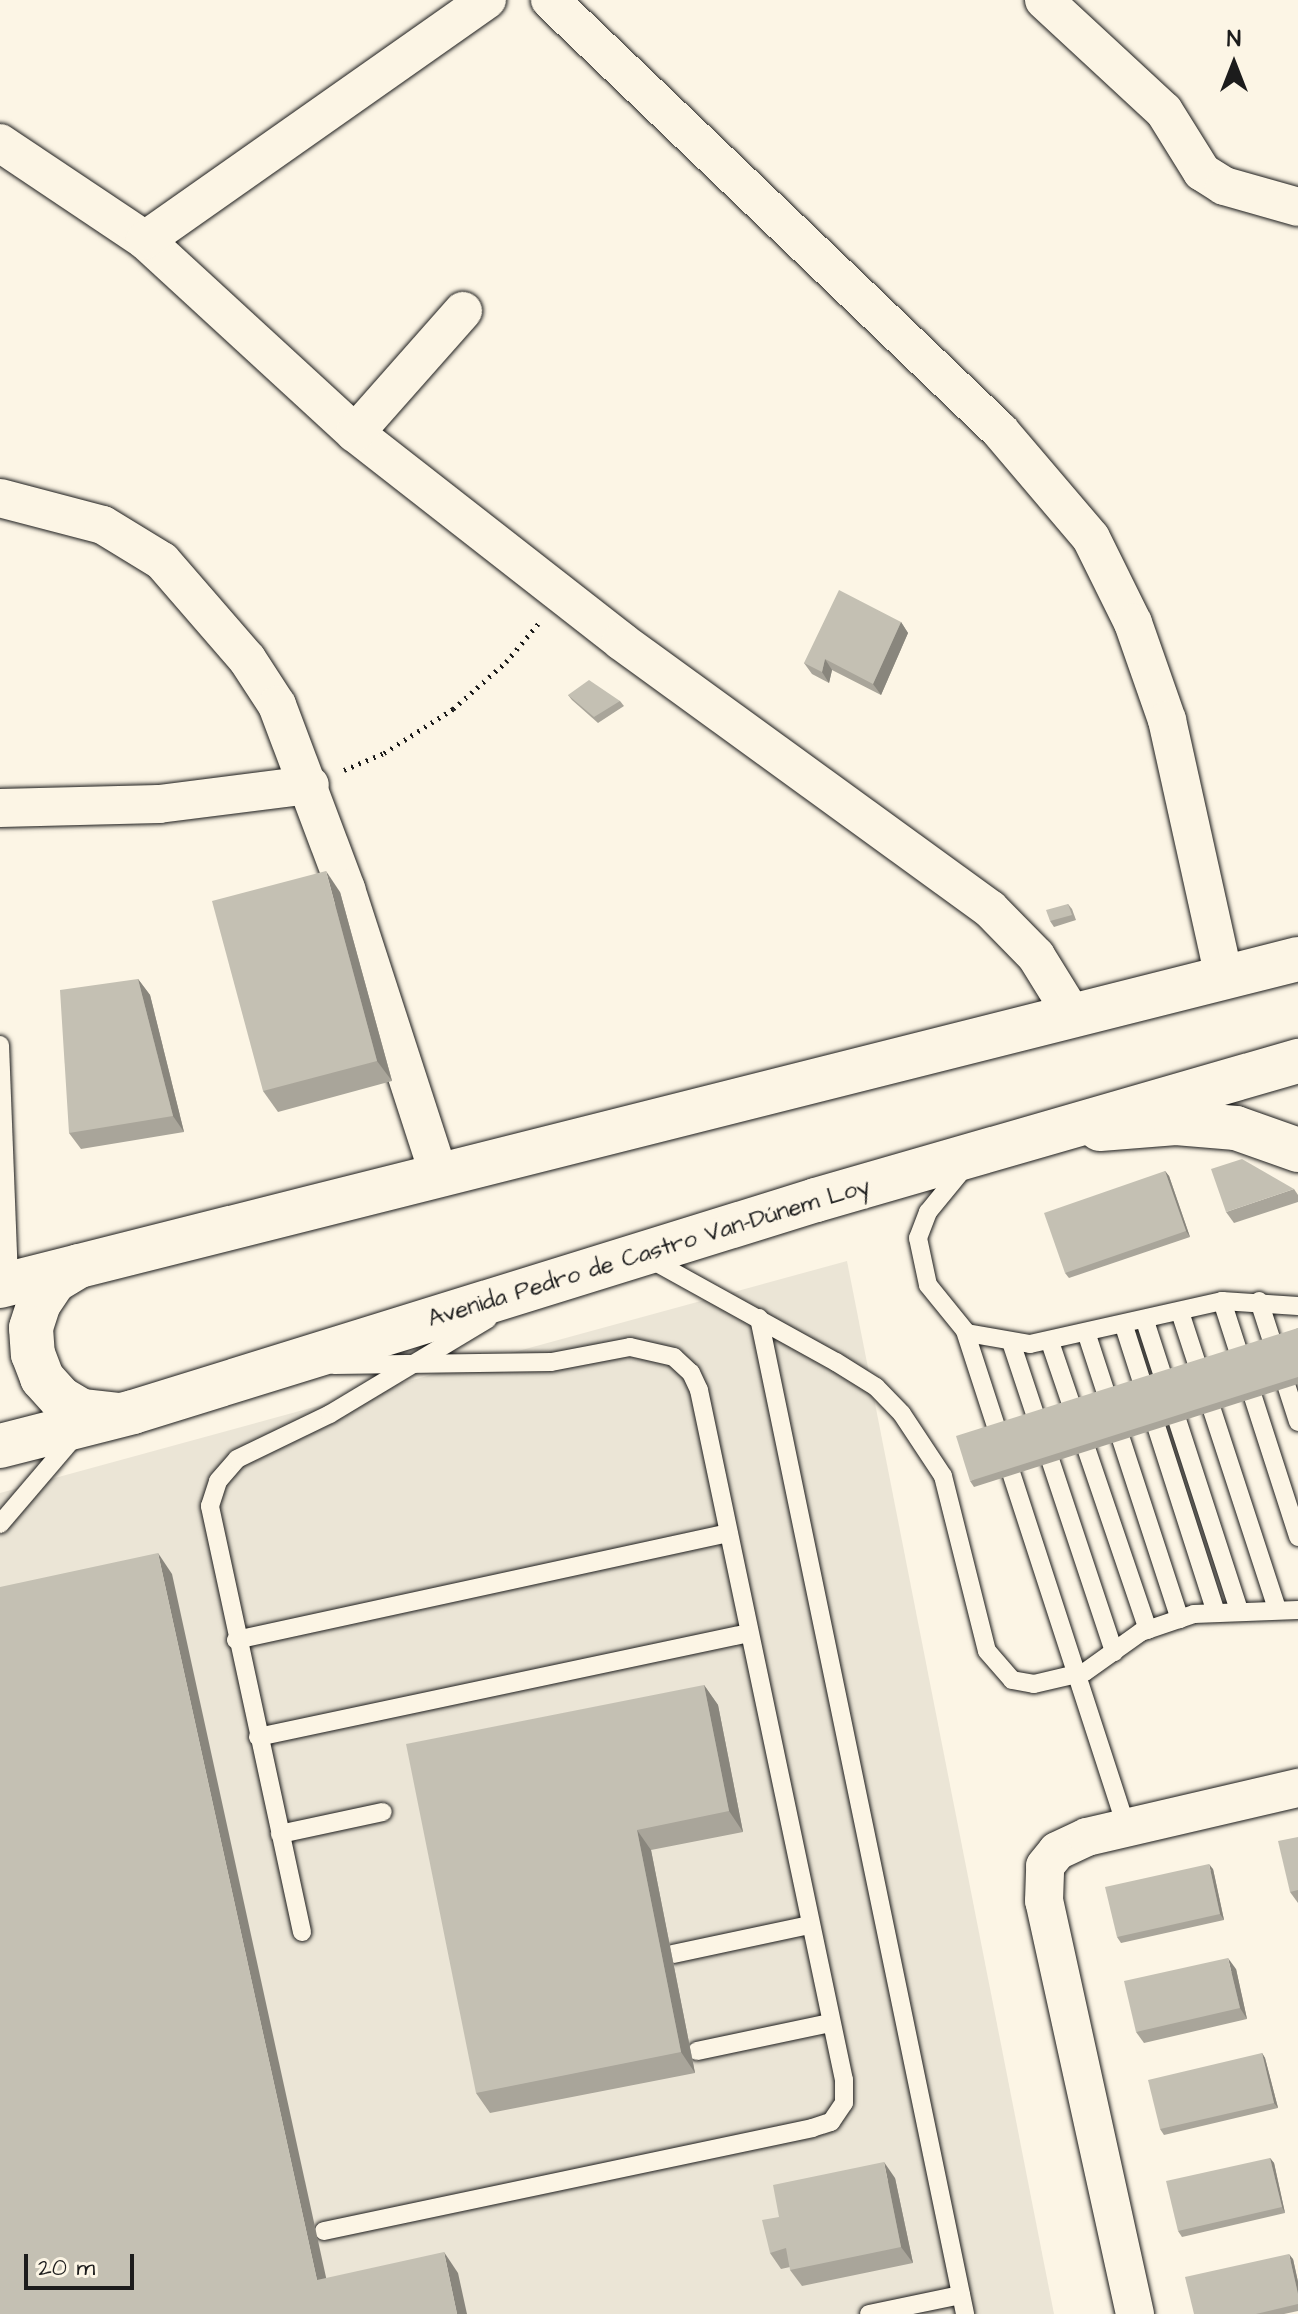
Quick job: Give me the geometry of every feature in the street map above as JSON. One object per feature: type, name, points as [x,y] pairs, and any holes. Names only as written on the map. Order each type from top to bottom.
[{"type":"main road","points":[[4,1285],[438,1172],[1298,959]]},
{"type":"main road","name":"Avenida Pedro de Castro Van-Dúnem Loy","points":[[0,1446],[133,1412],[987,1150],[1298,1061]]},
{"type":"main road","points":[[987,1150],[1115,1126],[1176,1123],[1236,1128],[1298,1150]]},
{"type":"main road","points":[[88,1262],[65,1273],[39,1303],[31,1340],[36,1366],[50,1389],[71,1405],[108,1415],[133,1412]]},
{"type":"street","points":[[145,240],[487,0]]},
{"type":"street","points":[[550,0],[1000,431],[1091,538],[1133,623],[1167,720],[1224,978]]},
{"type":"street","points":[[1057,4],[1164,111],[1202,172],[1224,186],[1298,207]]},
{"type":"street","points":[[0,143],[145,240],[355,433],[774,755],[884,828],[990,909],[1036,956],[1073,1016]]},
{"type":"street","points":[[355,433],[463,311]]},
{"type":"street","points":[[0,498],[103,525],[162,561],[247,659],[277,705],[310,785],[438,1172]]},
{"type":"street","points":[[0,808],[159,804],[310,785]]},
{"type":"street","points":[[1135,2314],[1041,1883],[1057,1851],[1126,1826],[1298,1788]]},
{"type":"lane","points":[[0,1045],[4,1285]]},
{"type":"lane","points":[[987,1150],[953,1176],[918,1238],[928,1285],[965,1331],[1126,1826]]},
{"type":"lane","points":[[646,1257],[759,1318],[876,1387],[919,1434],[943,1476],[987,1651],[1002,1673],[1034,1684],[1078,1674],[1148,1630],[1180,1619],[1216,1612],[1298,1610]]},
{"type":"lane","points":[[302,1932],[212,1530],[210,1506],[218,1481],[237,1459],[330,1414],[541,1287]]},
{"type":"lane","points":[[965,1331],[1011,1342],[1050,1342],[1222,1301],[1259,1301],[1298,1306]]},
{"type":"lane","points":[[1222,1301],[1298,1537]]},
{"type":"lane","points":[[1259,1301],[1298,1422]]},
{"type":"lane","points":[[1180,1312],[1277,1609]]},
{"type":"lane","points":[[759,1318],[965,2314]]},
{"type":"lane","points":[[1145,1321],[1239,1611]]},
{"type":"lane","points":[[1124,1326],[1216,1612]]},
{"type":"lane","points":[[1087,1335],[1180,1619]]},
{"type":"lane","points":[[1011,1342],[1114,1652]]},
{"type":"lane","points":[[1050,1342],[1148,1630]]},
{"type":"lane","points":[[287,1365],[551,1362],[630,1347],[674,1357],[699,1390],[844,2080],[844,2103],[831,2122],[324,2231]]},
{"type":"lane","points":[[0,1524],[85,1423]]},
{"type":"lane","points":[[236,1640],[729,1533]]},
{"type":"lane","points":[[258,1737],[749,1633]]},
{"type":"lane","points":[[280,1834],[383,1812]]},
{"type":"lane","points":[[673,1954],[810,1925]]},
{"type":"lane","points":[[697,2051],[830,2023]]},
{"type":"lane","points":[[869,2314],[961,2295]]},
{"type":"path","points":[[310,785],[384,753],[453,709],[506,662],[564,594]]},
{"type":"shaded area","points":[[847,1261],[1054,2314],[0,2314],[0,1493]]},
{"type":"building","points":[[839,590],[901,622],[873,684],[825,659],[822,672],[804,663]]},
{"type":"building","points":[[589,680],[620,701],[594,717],[568,695]]},
{"type":"building","points":[[326,871],[377,1061],[263,1091],[212,901]]},
{"type":"building","points":[[1068,904],[1072,915],[1050,921],[1046,910]]},
{"type":"building","points":[[138,979],[173,1116],[69,1133],[60,990]]},
{"type":"building","points":[[1242,1159],[1294,1189],[1226,1212],[1211,1169]]},
{"type":"building","points":[[1165,1171],[1186,1231],[1065,1273],[1044,1213]]},
{"type":"building","points":[[1298,1328],[1298,1377],[970,1481],[956,1436]]},
{"type":"building","points":[[158,1553],[317,2280],[444,2252],[457,2314],[0,2314],[0,1587]]},
{"type":"building","points":[[704,1685],[729,1811],[637,1830],[681,2052],[476,2093],[406,1744]]},
{"type":"building","points":[[1298,1837],[1298,1890],[1290,1892],[1278,1841]]},
{"type":"building","points":[[1209,1864],[1220,1914],[1117,1937],[1105,1887]]},
{"type":"building","points":[[1228,1958],[1240,2008],[1136,2032],[1124,1981]]},
{"type":"building","points":[[1262,2053],[1274,2103],[1160,2129],[1148,2080]]},
{"type":"building","points":[[1270,2158],[1282,2207],[1178,2231],[1166,2181]]},
{"type":"building","points":[[884,2162],[901,2247],[790,2270],[786,2248],[770,2253],[762,2220],[779,2217],[773,2185]]},
{"type":"building","points":[[1289,2254],[1298,2304],[1256,2314],[1194,2314],[1185,2277]]}]
